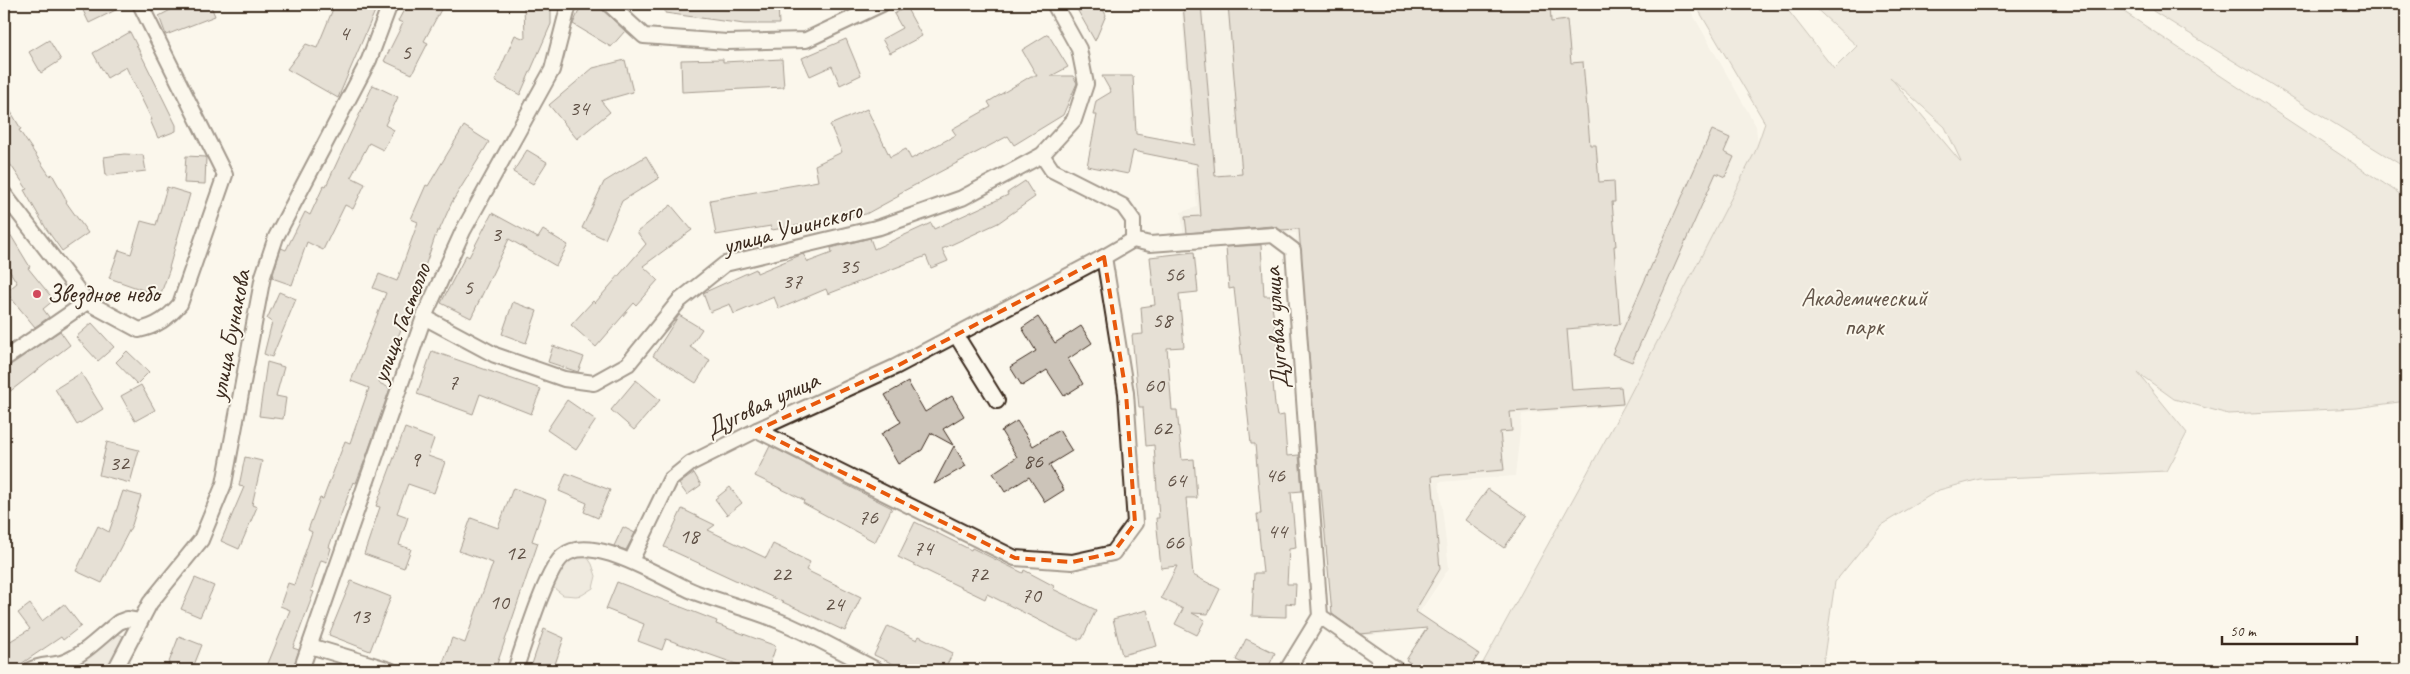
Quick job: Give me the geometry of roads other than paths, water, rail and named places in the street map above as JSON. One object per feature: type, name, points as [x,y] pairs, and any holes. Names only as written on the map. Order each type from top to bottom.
[{"type":"street","points":[[4,194],[86,302],[139,330],[153,327],[171,315],[180,304],[226,175],[140,4]]},
{"type":"street","name":"улица Бунакова","points":[[115,670],[150,603],[201,540],[224,484],[263,276],[276,237],[369,60],[390,4]]},
{"type":"street","name":"улица Гастелло","points":[[302,670],[424,317],[463,231],[552,70],[569,4]]},
{"type":"street","points":[[609,4],[644,36],[727,42],[806,40],[882,4]]},
{"type":"street","name":"улица Ушинского","points":[[424,317],[495,355],[564,379],[594,382],[628,364],[679,301],[725,264],[880,227],[962,198],[1042,155],[1074,120],[1086,84],[1078,49],[1054,4]]},
{"type":"street","points":[[1042,155],[1052,170],[1123,206],[1133,220],[1132,240]]},
{"type":"street","name":"Дуговая улица","points":[[631,561],[670,480],[691,463],[757,430],[894,368],[1104,258],[1132,240],[1150,244],[1273,235],[1293,250],[1320,616]]},
{"type":"street","points":[[757,430],[1015,558],[1072,562],[1113,553],[1135,523],[1126,393],[1104,258]]},
{"type":"street","points":[[4,359],[86,302]]},
{"type":"street","points":[[956,335],[997,401]]},
{"type":"street","points":[[515,670],[552,568],[564,554],[580,550],[601,551],[631,561],[695,592],[779,621],[878,670]]},
{"type":"street","points":[[1288,670],[1320,616],[1397,670]]},
{"type":"street","points":[[30,670],[74,658],[119,622],[127,619],[139,621]]},
{"type":"street","points":[[310,646],[390,670]]},
{"type":"place","name":"Звездное небо","points":[[37,294]]},
{"type":"park label","name":"Академический парк","points":[[1864,312]]}]
